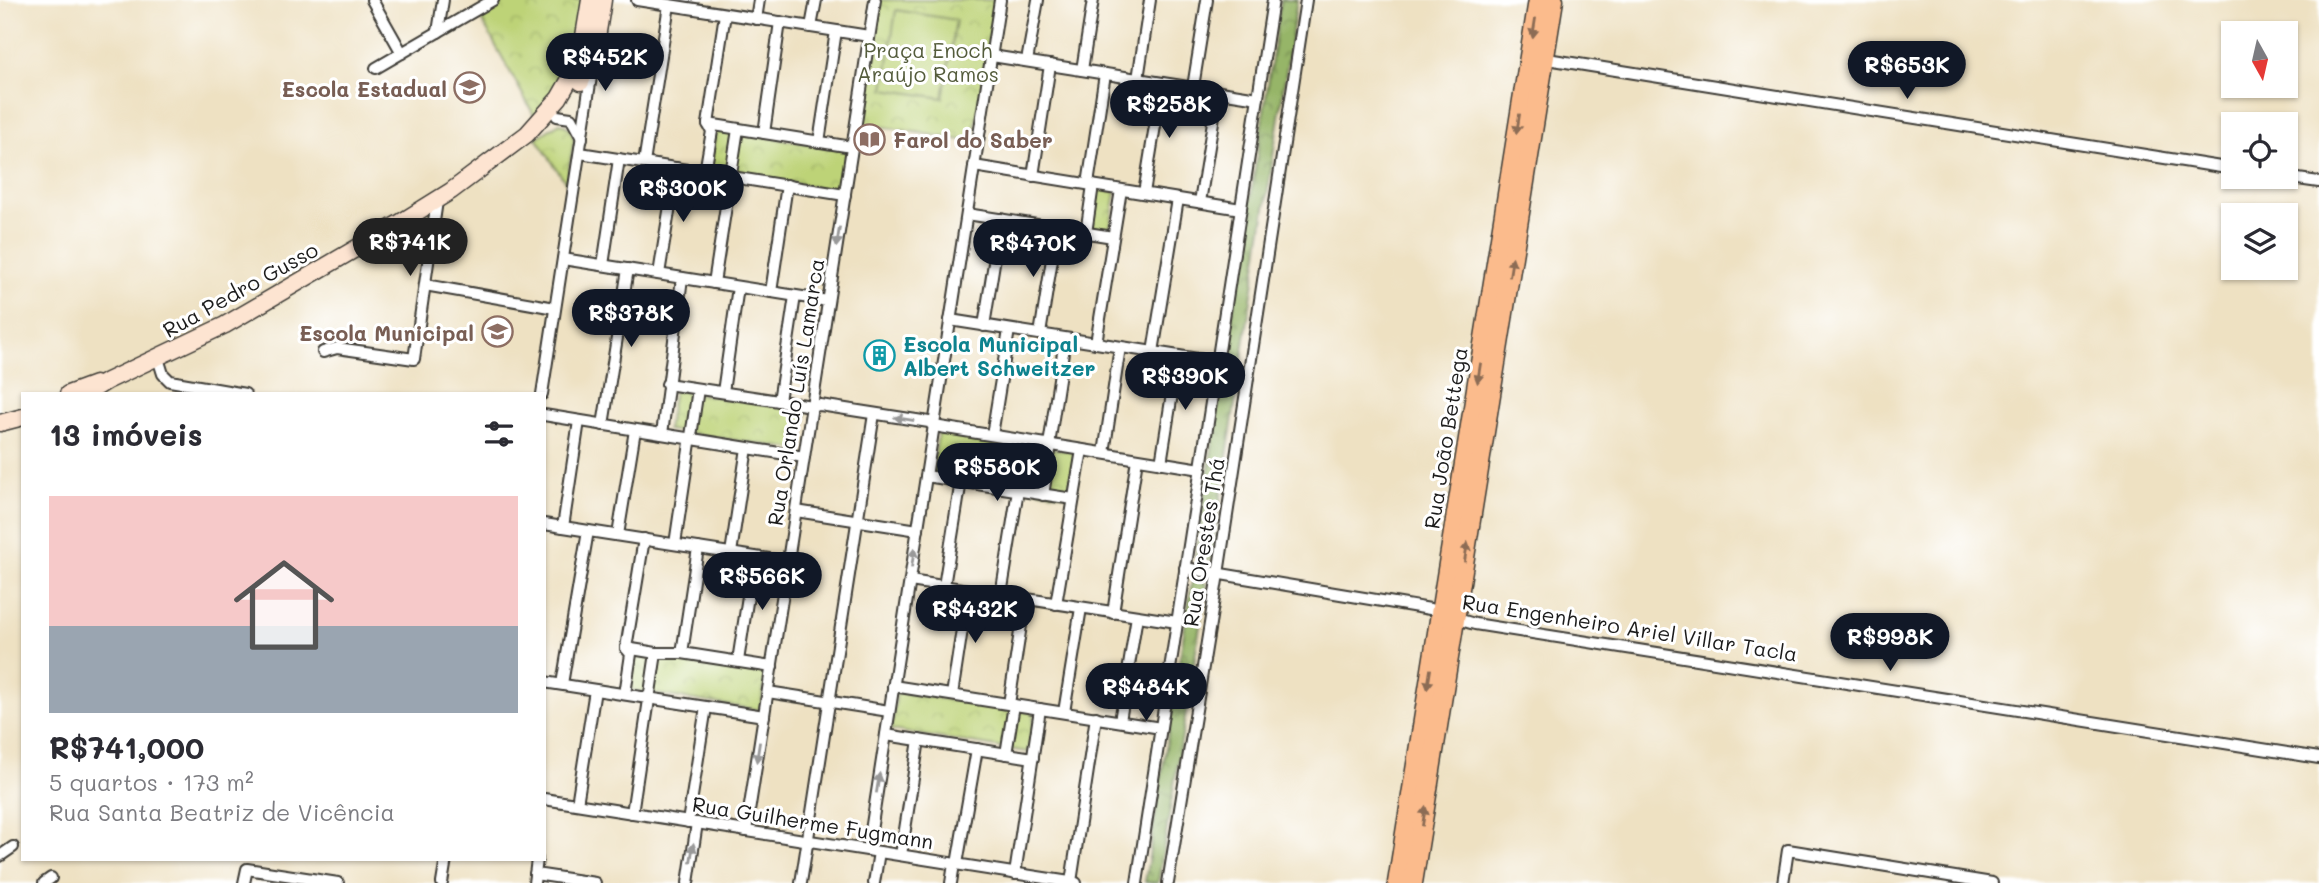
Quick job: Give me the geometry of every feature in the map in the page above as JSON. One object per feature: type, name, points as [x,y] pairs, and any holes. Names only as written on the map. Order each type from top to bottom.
[{"type":"main road","name":"Rua Pedro Gusso","points":[[527,134],[559,98],[574,72],[582,48],[590,0]]},
{"type":"main road","name":"Rua Pedro Gusso","points":[[74,392],[107,381],[158,358],[244,314],[437,201],[527,134],[544,126],[556,116],[577,89],[596,44],[603,0]]},
{"type":"main road","name":"Rua João Bettega","points":[[1537,58],[1538,0]]},
{"type":"main road","name":"Rua João Bettega","points":[[1413,883],[1448,616],[1493,333],[1537,58],[1554,0]]},
{"type":"main road","name":"Rua Pedro Gusso","points":[[89,392],[107,381]]},
{"type":"main road","points":[[0,423],[21,418]]},
{"type":"main road","name":"Rua João Bettega","points":[[1397,883],[1448,616]]},
{"type":"street","points":[[372,0],[402,53]]},
{"type":"street","points":[[438,32],[443,0]]},
{"type":"street","points":[[376,68],[493,0]]},
{"type":"street","points":[[642,0],[669,5],[701,5],[724,14],[869,36]]},
{"type":"street","points":[[756,19],[759,0]]},
{"type":"street","points":[[811,27],[816,0]]},
{"type":"street","name":"Rua Orlando Luís Lamarca","points":[[746,831],[875,0]]},
{"type":"street","points":[[874,883],[873,851],[889,711],[1000,0]]},
{"type":"street","points":[[1027,61],[1038,0]]},
{"type":"street","points":[[1082,70],[1093,0]]},
{"type":"street","points":[[1138,79],[1150,0]]},
{"type":"street","points":[[1193,87],[1207,0]]},
{"type":"street","points":[[1137,883],[1273,0]]},
{"type":"street","name":"Rua Orestes Thá","points":[[1168,883],[1306,0]]},
{"type":"street","points":[[644,163],[669,5]]},
{"type":"street","points":[[705,173],[712,131],[708,124],[724,14]]},
{"type":"street","points":[[764,133],[780,22]]},
{"type":"street","points":[[818,142],[836,31]]},
{"type":"street","points":[[542,392],[596,44]]},
{"type":"street","points":[[992,56],[1258,98]]},
{"type":"street","points":[[1537,58],[2221,167]]},
{"type":"street","points":[[1033,176],[1050,65]]},
{"type":"street","points":[[1086,233],[1105,74]]},
{"type":"street","points":[[1144,193],[1162,83]]},
{"type":"street","points":[[1200,202],[1218,91]]},
{"type":"street","points":[[556,116],[571,118],[582,138]]},
{"type":"street","points":[[708,124],[852,147]]},
{"type":"street","points":[[714,283],[738,129]]},
{"type":"street","points":[[580,153],[845,195]]},
{"type":"street","points":[[603,265],[619,159]]},
{"type":"street","points":[[974,166],[1241,209]]},
{"type":"street","points":[[659,274],[676,168]]},
{"type":"street","points":[[2298,179],[2319,182]]},
{"type":"street","points":[[771,292],[787,185]]},
{"type":"street","points":[[1096,343],[1121,190]]},
{"type":"street","points":[[1153,352],[1178,199]]},
{"type":"street","points":[[323,352],[337,348],[414,359],[437,201]]},
{"type":"street","points":[[967,214],[1113,237]]},
{"type":"street","points":[[984,326],[1001,219]]},
{"type":"street","points":[[1040,334],[1057,228]]},
{"type":"street","points":[[563,259],[828,301]]},
{"type":"street","points":[[603,425],[628,269]]},
{"type":"street","points":[[662,434],[682,278]]},
{"type":"street","points":[[425,285],[555,308]]},
{"type":"street","points":[[723,392],[738,287]]},
{"type":"street","points":[[779,401],[795,296]]},
{"type":"street","points":[[950,320],[1217,362]]},
{"type":"street","points":[[992,435],[1009,330]]},
{"type":"street","points":[[1043,495],[1065,338]]},
{"type":"street","points":[[1104,453],[1120,347]]},
{"type":"street","points":[[1161,463],[1178,356]]},
{"type":"street","points":[[158,358],[163,374],[170,381],[233,392]]},
{"type":"street","points":[[667,384],[929,422],[934,426],[1201,469]]},
{"type":"street","points":[[675,544],[698,388]]},
{"type":"street","points":[[801,883],[874,414]]},
{"type":"street","points":[[546,415],[804,457]]},
{"type":"street","points":[[563,527],[579,421]]},
{"type":"street","points":[[618,535],[635,430]]},
{"type":"street","points":[[730,553],[747,448]]},
{"type":"street","points":[[1056,604],[1082,450]]},
{"type":"street","points":[[1113,612],[1137,459]]},
{"type":"street","points":[[926,476],[1073,499]]},
{"type":"street","points":[[944,586],[961,481]]},
{"type":"street","points":[[1001,595],[1018,490]]},
{"type":"street","points":[[796,511],[918,530]]},
{"type":"street","points":[[546,524],[788,562]]},
{"type":"street","points":[[562,684],[587,531]]},
{"type":"street","points":[[625,694],[631,654],[626,648],[644,539]]},
{"type":"street","points":[[682,653],[698,548]]},
{"type":"street","points":[[738,662],[754,557]]},
{"type":"street","name":"Rua Engenheiro Ariel Villar Tacla","points":[[1185,568],[1448,616],[2319,758]]},
{"type":"street","points":[[910,581],[1177,622]]},
{"type":"street","points":[[952,695],[968,590]]},
{"type":"street","points":[[1006,754],[1024,599]]},
{"type":"street","points":[[1064,712],[1082,608]]},
{"type":"street","points":[[1120,721],[1137,616]]},
{"type":"street","points":[[626,648],[656,653],[682,653],[772,667]]},
{"type":"street","points":[[632,813],[656,653]]},
{"type":"street","points":[[546,681],[764,716]]},
{"type":"street","points":[[893,686],[1161,727]]},
{"type":"street","points":[[576,804],[595,690]]},
{"type":"street","points":[[768,692],[889,711]]},
{"type":"street","points":[[688,883],[706,707]]},
{"type":"street","points":[[1022,877],[1040,709]]},
{"type":"street","points":[[1074,883],[1096,717]]},
{"type":"street","points":[[886,735],[1033,758]]},
{"type":"street","points":[[901,855],[919,740]]},
{"type":"street","points":[[951,883],[977,749]]},
{"type":"street","name":"Rua Guilherme Fugmann","points":[[546,799],[901,855],[1022,877],[1074,883]]},
{"type":"street","points":[[0,856],[13,847]]},
{"type":"street","points":[[1783,883],[1788,850],[1992,883]]},
{"type":"street","points":[[442,883],[446,861]]},
{"type":"street","points":[[244,883],[247,869],[306,881],[338,883]]},
{"type":"street","points":[[534,878],[595,883]]},
{"type":"green space","points":[[508,0],[582,0],[571,60],[561,83],[535,117],[480,17]]},
{"type":"green space","name":"Praça Enoch Araújo Ramos","points":[[880,0],[995,0],[973,142],[861,123]]},
{"type":"green space","points":[[1281,0],[1297,0],[1211,560],[1195,558]]},
{"type":"green space","points":[[896,10],[956,20],[943,98],[884,89]]},
{"type":"green space","points":[[560,123],[570,128],[574,140],[566,183],[536,138]]},
{"type":"green space","points":[[716,129],[847,150],[841,191],[710,170]]},
{"type":"green space","points":[[1097,189],[1116,192],[1109,233],[1090,230]]},
{"type":"green space","points":[[674,390],[807,411],[801,450],[667,430]]},
{"type":"green space","points":[[939,430],[1075,452],[1068,495],[932,474]]},
{"type":"green space","points":[[1192,581],[1207,583],[1158,883],[1145,882]]},
{"type":"green space","points":[[634,653],[683,657],[767,670],[760,710],[629,690]]},
{"type":"green space","points":[[897,692],[1034,713],[1028,752],[891,730]]},
{"type":"place","name":"Escola Estadual","points":[[470,88]]},
{"type":"place","name":"Farol do Saber","points":[[870,139]]},
{"type":"place","name":"Escola Municipal","points":[[497,332]]},
{"type":"place","name":"Escola Municipal Albert Schweitzer","points":[[880,355]]}]
